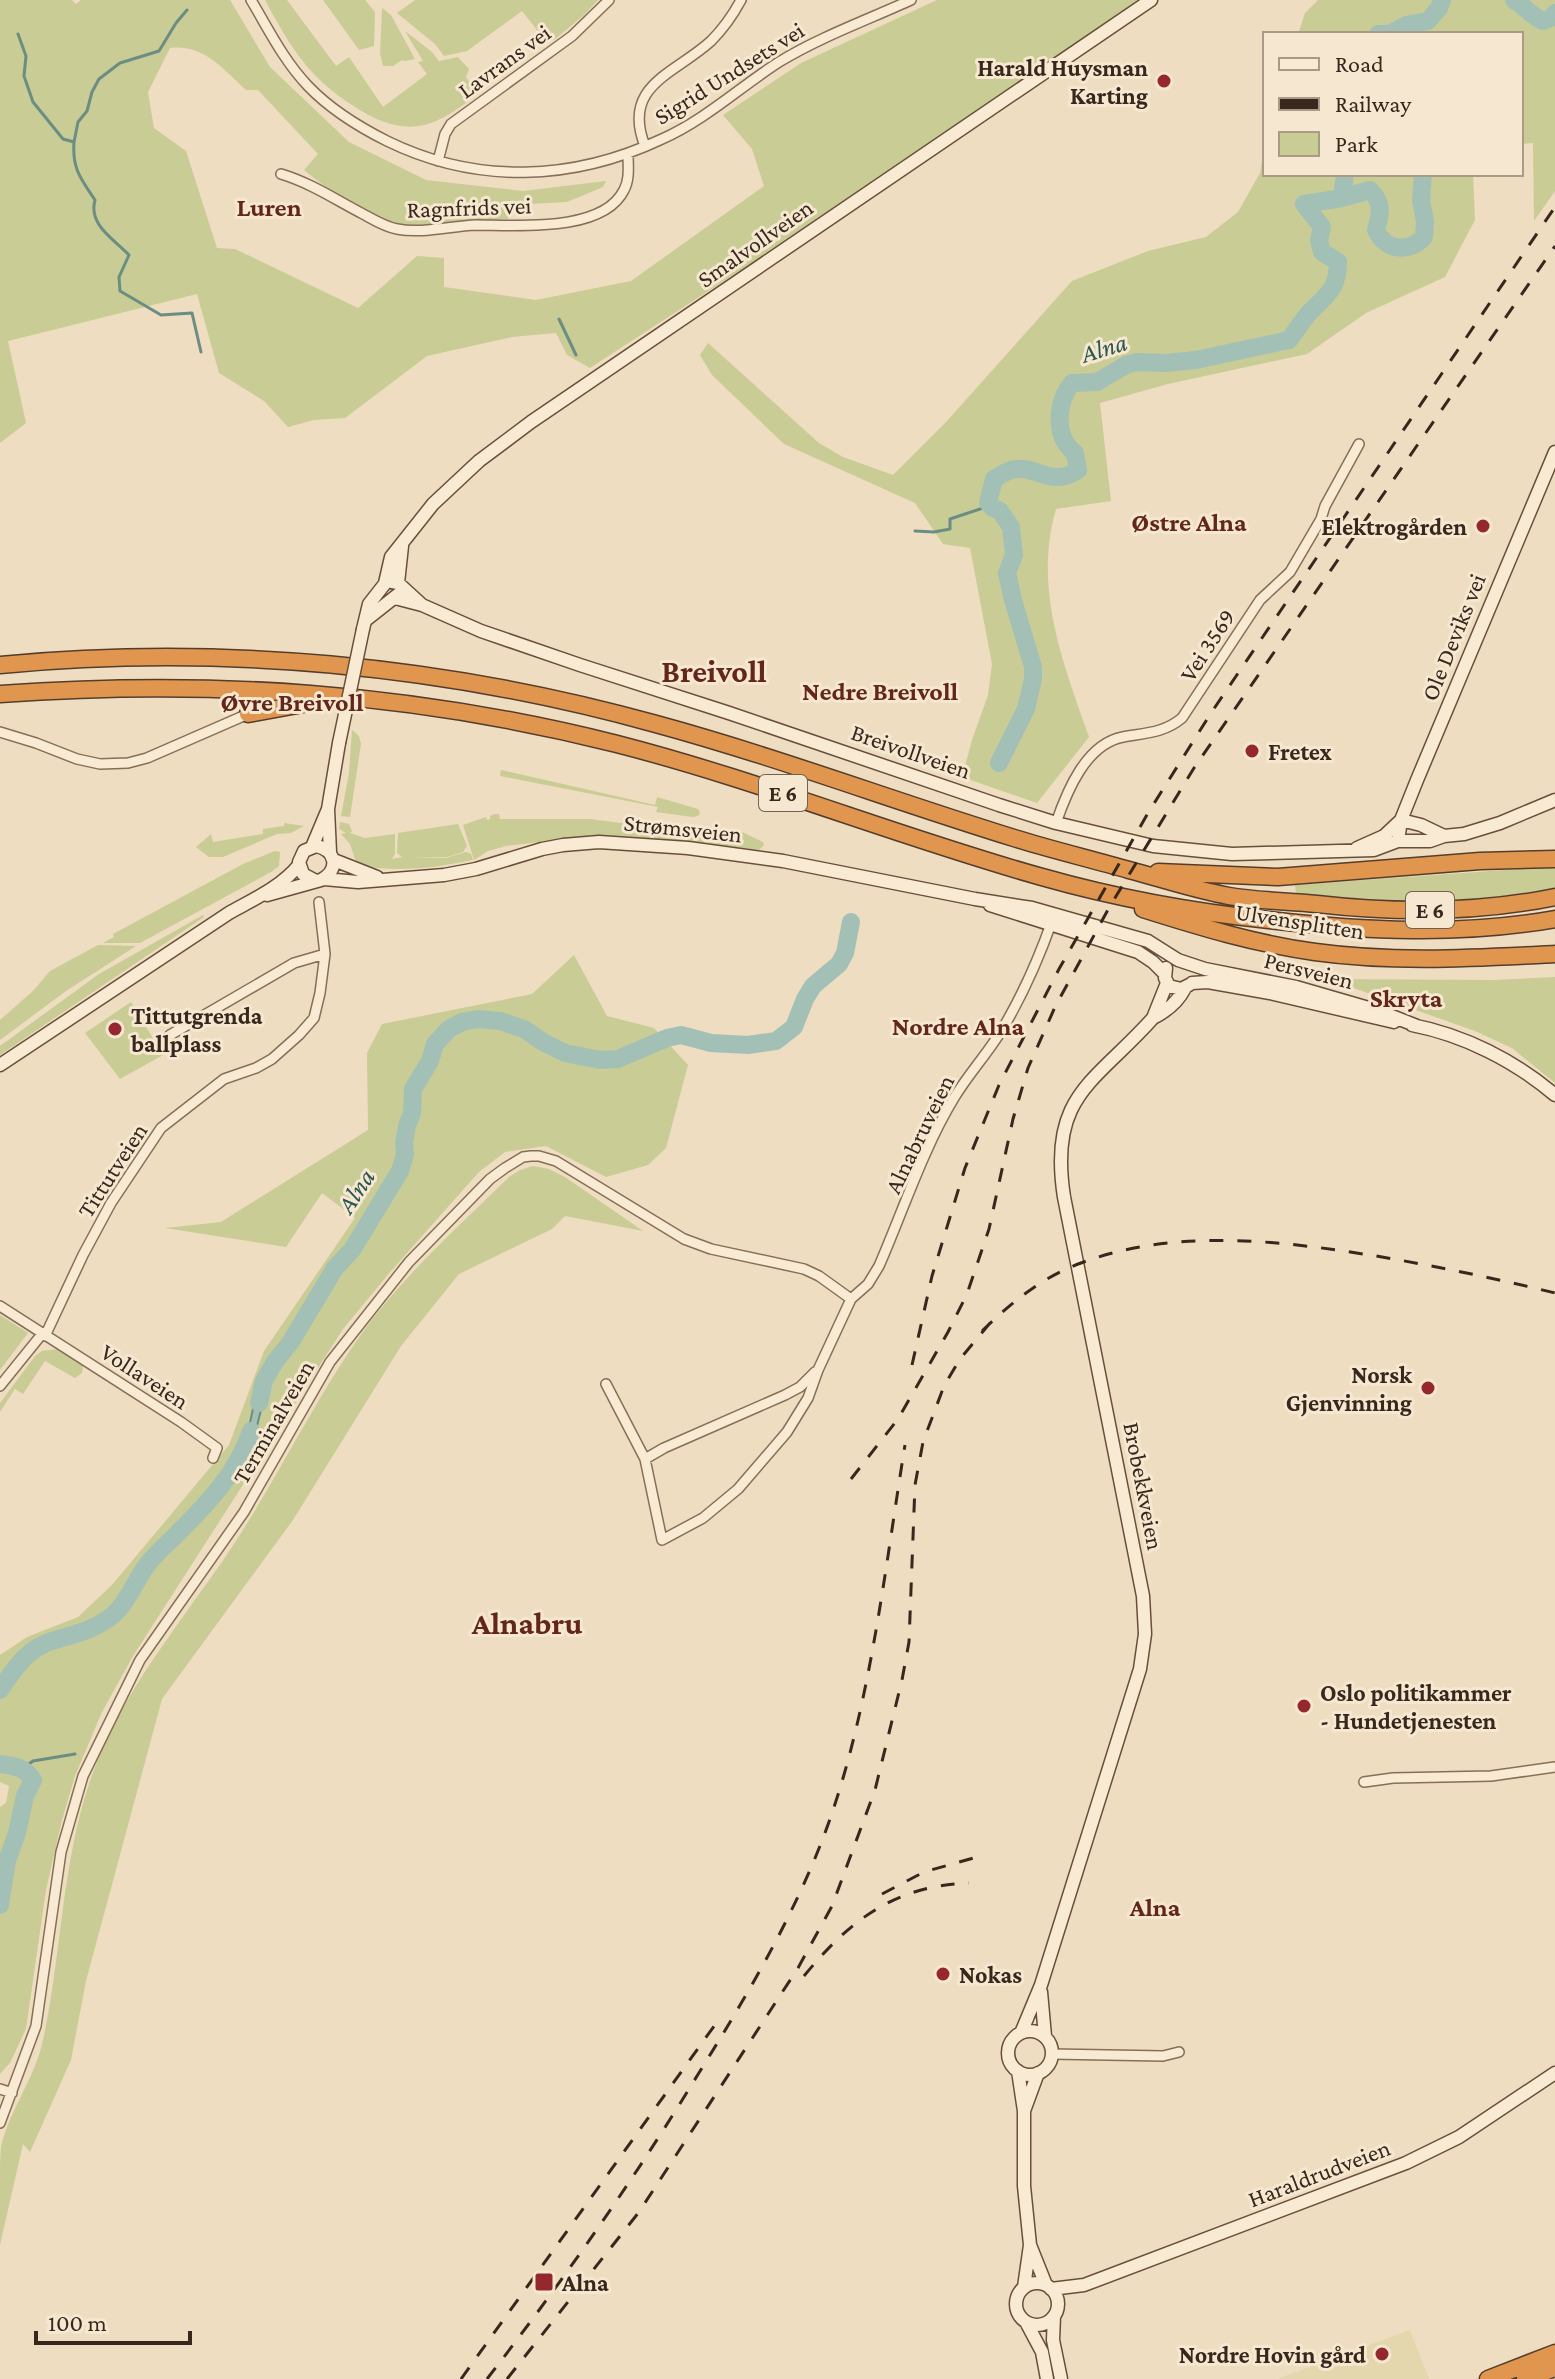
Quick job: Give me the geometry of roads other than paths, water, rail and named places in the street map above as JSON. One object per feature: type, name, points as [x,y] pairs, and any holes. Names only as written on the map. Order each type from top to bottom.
[{"type":"highway","name":"E 6","points":[[0,665],[140,657],[245,659],[386,671],[511,690],[688,733],[1015,838],[1184,887],[1228,896],[1354,908],[1457,910],[1555,897]]},
{"type":"highway","name":"E 6","points":[[0,694],[103,688],[245,688],[420,705],[502,718],[626,746],[728,775],[1045,878],[1140,900],[1202,911],[1353,928],[1467,930],[1555,919]]},
{"type":"highway","points":[[248,714],[347,696]]},
{"type":"highway","name":"Ulvensplitten","points":[[1132,871],[1278,877],[1480,861],[1555,859]]},
{"type":"highway","name":"Ulvensplitten","points":[[1045,878],[1239,938],[1316,952],[1415,959],[1555,954]]},
{"type":"highway","points":[[1488,2379],[1555,2353]]},
{"type":"highway","points":[[1525,2379],[1555,2368]]},
{"type":"street","name":"Sigrid Undsets vei","points":[[251,0],[297,74],[325,102],[358,126],[438,161],[488,172],[538,173],[577,169],[662,140],[779,62],[911,0]]},
{"type":"street","name":"Lavrans vei","points":[[438,161],[451,124],[572,36],[609,0]]},
{"type":"street","points":[[645,146],[638,123],[647,90],[711,41],[741,0]]},
{"type":"street","name":"Smalvollveien","points":[[312,847],[328,809],[369,604],[392,590],[403,544],[442,494],[531,422],[1151,0]]},
{"type":"street","name":"Ragnfrids vei","points":[[281,174],[300,180],[381,224],[397,229],[539,225],[585,217],[615,203],[627,183],[628,154]]},
{"type":"street","name":"Vei 3569","points":[[1056,823],[1066,796],[1096,749],[1115,739],[1165,729],[1188,711],[1260,600],[1290,572],[1359,444]]},
{"type":"street","name":"Ole Deviks vei","points":[[1398,841],[1401,820],[1555,452]]},
{"type":"street","name":"Breivollveien","points":[[392,590],[481,631],[1056,823],[1153,846],[1201,852],[1261,854],[1379,849],[1398,841]]},
{"type":"street","points":[[0,732],[77,759],[100,764],[128,763],[147,758],[248,714]]},
{"type":"street","points":[[1398,841],[1430,841],[1484,829],[1555,800]]},
{"type":"street","name":"Smalvollveien","points":[[328,809],[332,856]]},
{"type":"street","points":[[1401,820],[1444,836]]},
{"type":"street","name":"Breivollveien","points":[[1354,849],[1384,836],[1401,820]]},
{"type":"street","name":"Strømsveien","points":[[261,896],[320,880],[418,879],[459,873],[563,845],[617,842],[688,848],[783,861],[977,899],[1018,904],[1138,952],[1153,962],[1165,978]]},
{"type":"street","points":[[312,847],[323,847],[332,856],[333,870],[320,880],[306,877],[299,865],[301,855],[312,847]]},
{"type":"street","name":"Strømsveien","points":[[332,856],[384,880]]},
{"type":"street","name":"Strømsveien","points":[[0,1065],[229,913],[261,896],[286,879],[299,865]]},
{"type":"street","name":"Tittutveien","points":[[44,1335],[111,1203],[161,1128],[224,1079],[272,1059],[314,1018],[325,954],[319,902]]},
{"type":"street","name":"Strømsveien","points":[[1052,919],[1148,941],[1183,962]]},
{"type":"street","name":"Alnabruveien","points":[[606,1384],[645,1459],[662,1540],[703,1518],[738,1489],[787,1432],[808,1398],[851,1299],[868,1284],[877,1269],[941,1121],[1014,1009],[1052,919]]},
{"type":"street","points":[[170,1035],[294,963],[325,954]]},
{"type":"street","points":[[1183,962],[1193,970],[1188,985],[1177,989],[1165,978],[1169,964],[1183,962]]},
{"type":"street","name":"Persveien","points":[[1183,962],[1217,973],[1275,982],[1317,993],[1466,1041],[1536,1079],[1555,1095]]},
{"type":"street","name":"Brobekkveien","points":[[1153,1018],[1165,978]]},
{"type":"street","name":"Persveien","points":[[1188,985],[1208,982],[1270,993],[1417,1026]]},
{"type":"street","name":"Brobekkveien","points":[[1021,2033],[1041,1985],[1140,1669],[1145,1634],[1143,1596],[1064,1197],[1060,1149],[1068,1118],[1083,1089],[1153,1018],[1175,1003],[1188,985]]},
{"type":"street","name":"Terminalveien","points":[[0,2123],[4,2102],[12,2093],[36,2026],[61,1852],[83,1776],[140,1660],[244,1512],[330,1362],[409,1262],[490,1179],[523,1157],[539,1156],[556,1161],[684,1239],[711,1249],[804,1269],[851,1299]]},
{"type":"street","name":"Vollaveien","points":[[0,1306],[181,1422],[217,1448],[213,1458]]},
{"type":"street","points":[[0,1386],[44,1335]]},
{"type":"street","name":"Alnabruveien","points":[[645,1459],[785,1395],[800,1387],[818,1370]]},
{"type":"street","points":[[1364,1782],[1393,1778],[1491,1776],[1555,1767]]},
{"type":"street","name":"Brobekkveien","points":[[1041,1985],[1045,2036]]},
{"type":"street","points":[[1038,2032],[1045,2036],[1052,2047],[1048,2066],[1038,2073],[1018,2071],[1011,2064],[1008,2051],[1011,2042],[1021,2033],[1038,2032]]},
{"type":"street","points":[[1052,2054],[1163,2056],[1179,2052]]},
{"type":"street","points":[[1018,2071],[1024,2111],[1024,2176],[1030,2245],[1024,2287],[1016,2305],[1042,2352],[1047,2379]]},
{"type":"street","points":[[1024,2111],[1038,2073]]},
{"type":"street","name":"Haraldrudveien","points":[[1048,2287],[1084,2285],[1425,2155],[1476,2126],[1555,2073]]},
{"type":"street","points":[[0,2089],[12,2093]]},
{"type":"street","points":[[1030,2245],[1048,2287],[1057,2298],[1053,2340],[1061,2379]]},
{"type":"street","points":[[1024,2287],[1034,2283],[1048,2287]]},
{"type":"street","name":"Haraldrudveien","points":[[1055,2313],[1084,2285]]},
{"type":"street","points":[[1026,2322],[1041,2324],[1055,2313]]},
{"type":"water","points":[[259,1379],[268,1382],[247,1457],[238,1453],[250,1423]]},
{"type":"waterway","name":"Alna","points":[[1394,32],[1406,25],[1428,21],[1442,0]]},
{"type":"waterway","name":"Alna","points":[[1514,0],[1543,21],[1555,13]]},
{"type":"waterway","points":[[74,142],[78,122],[87,111],[99,79],[120,63],[159,51],[187,10]]},
{"type":"waterway","points":[[18,34],[26,56],[24,76],[33,102],[63,139],[74,142],[76,167],[95,200],[95,217],[129,255],[119,277],[120,291],[161,315],[192,313],[201,352]]},
{"type":"waterway","name":"Alna","points":[[999,763],[1026,709],[1033,667],[1007,573],[1014,555],[1011,527],[1000,511],[988,503],[994,479],[1020,469],[1051,477],[1078,470],[1075,453],[1063,438],[1060,420],[1063,400],[1072,383],[1097,382],[1136,362],[1196,360],[1289,340],[1330,291],[1336,279],[1338,262],[1322,252],[1319,240],[1322,227],[1304,204],[1342,198],[1345,176]]},
{"type":"waterway","name":"Alna","points":[[1342,198],[1370,190],[1379,204],[1376,230],[1380,237],[1391,246],[1411,246],[1424,237],[1423,176]]},
{"type":"waterway","points":[[559,319],[576,355]]},
{"type":"waterway","points":[[915,531],[950,529],[950,519],[989,506]]},
{"type":"waterway","name":"Alna","points":[[259,1403],[264,1381],[274,1363],[290,1343],[335,1268],[352,1250],[400,1171],[412,1113],[413,1089],[430,1061],[435,1044],[449,1029],[477,1019],[500,1021],[524,1029],[565,1053],[600,1060],[618,1059],[681,1035],[711,1043],[748,1045],[776,1041],[794,1027],[813,986],[839,964],[845,953],[851,922]]},
{"type":"waterway","name":"Alna","points":[[0,1690],[35,1649],[91,1628],[118,1610],[150,1561],[220,1487],[238,1460],[251,1431]]},
{"type":"waterway","points":[[22,1769],[33,1761],[75,1754]]},
{"type":"waterway","name":"Alna","points":[[0,1764],[23,1770],[33,1780],[25,1796],[7,1861],[0,1905]]},
{"type":"railway","points":[[912,1365],[932,1276],[965,1168],[999,1085],[1059,969],[1148,813],[1211,713],[1555,207]]},
{"type":"railway","points":[[851,1479],[898,1419],[967,1294],[989,1229],[1013,1119],[1028,1068],[1055,1007],[1110,906],[1194,768],[1555,246]]},
{"type":"railway","points":[[982,1331],[1028,1292],[1067,1269],[1117,1252],[1192,1241],[1269,1242],[1345,1251],[1555,1293]]},
{"type":"railway","points":[[507,2379],[639,2212],[798,1968],[832,1906],[875,1790],[902,1680],[909,1642],[915,1485],[923,1442],[944,1386],[960,1359],[990,1323]]},
{"type":"railway","points":[[487,2379],[596,2230],[673,2115],[753,1983],[803,1886],[830,1819],[856,1728],[875,1634],[905,1445]]},
{"type":"railway","points":[[882,1894],[924,1872],[977,1857]]},
{"type":"railway","points":[[804,1976],[839,1938],[876,1910],[918,1891],[969,1883]]},
{"type":"railway","points":[[461,2379],[722,2015]]},
{"type":"place","name":"Harald Huysman Karting","points":[[1164,81]]},
{"type":"place","name":"Elektrogården","points":[[1483,526]]},
{"type":"place","name":"Fretex","points":[[1252,751]]},
{"type":"place","name":"Tittutgrenda ballplass","points":[[115,1029]]},
{"type":"place","name":"Norsk Gjenvinning","points":[[1428,1388]]},
{"type":"place","name":"Oslo politikammer - Hundetjenesten","points":[[1304,1706]]},
{"type":"place","name":"Nokas","points":[[943,1974]]},
{"type":"place","name":"Alna","points":[[544,2282]]},
{"type":"place","name":"Nordre Hovin gård","points":[[1382,2354]]},
{"type":"district","name":"Luren","points":[[269,207]]},
{"type":"district","name":"Østre Alna","points":[[1189,522]]},
{"type":"district","name":"Breivoll","points":[[714,671]]},
{"type":"district","name":"Nedre Breivoll","points":[[880,691]]},
{"type":"district","name":"Øvre Breivoll","points":[[292,702]]},
{"type":"district","name":"Skryta","points":[[1406,998]]},
{"type":"district","name":"Nordre Alna","points":[[958,1026]]},
{"type":"district","name":"Alnabru","points":[[527,1623]]},
{"type":"district","name":"Alna","points":[[1155,1907]]}]
